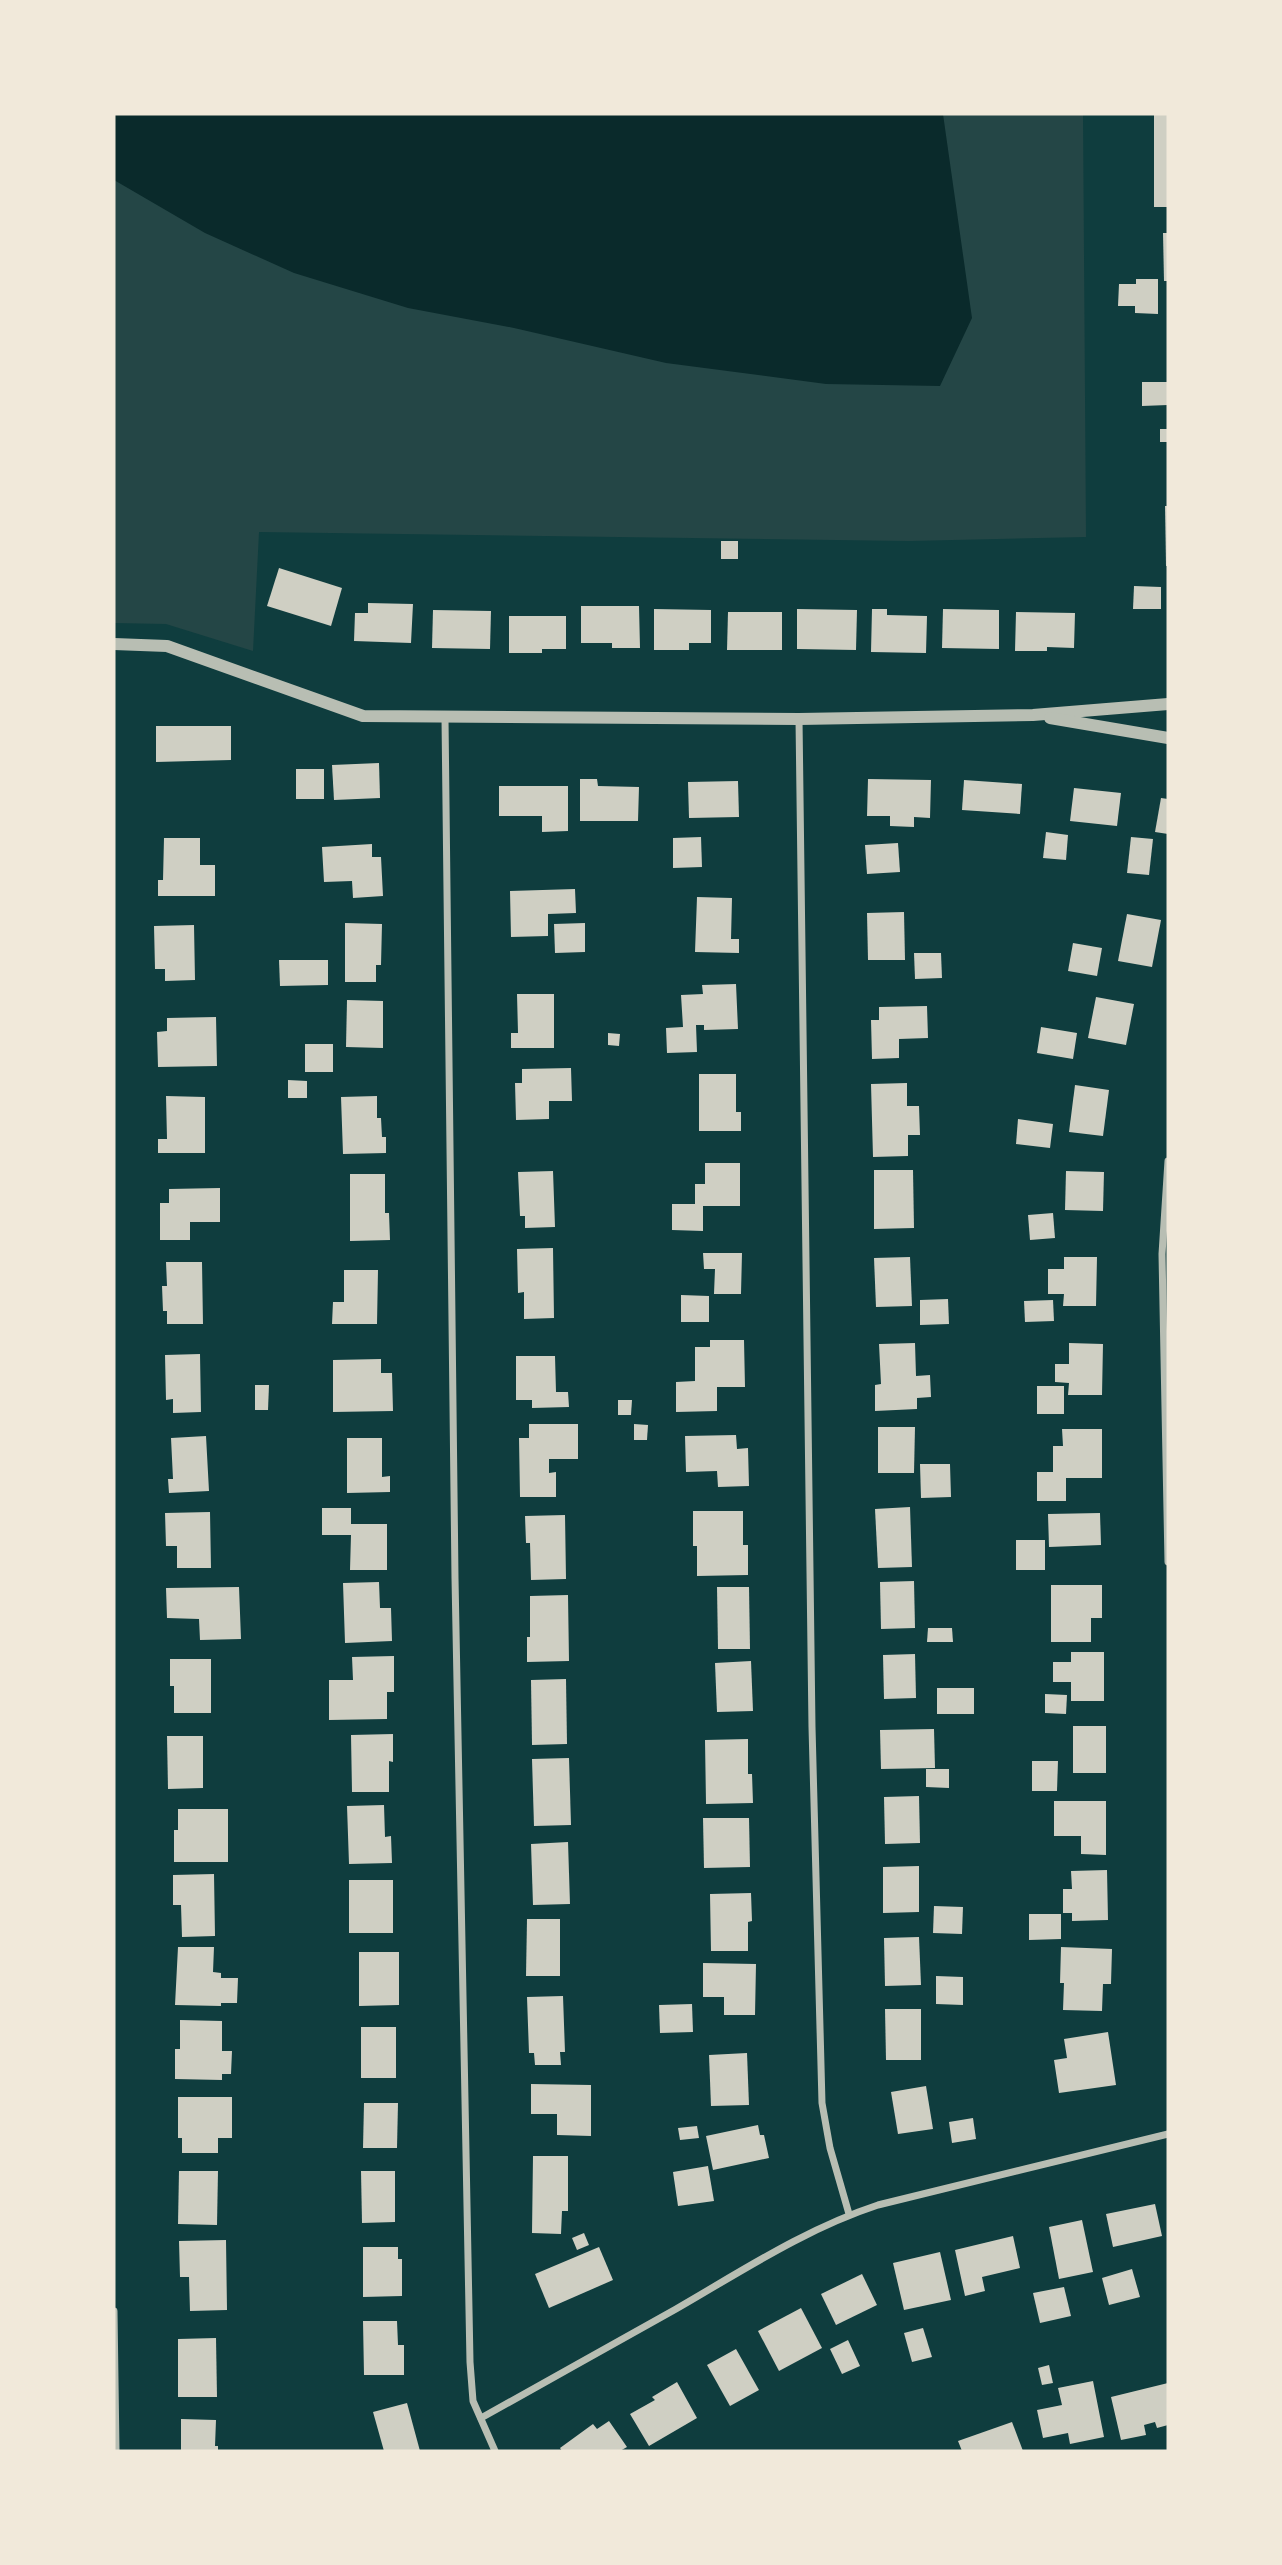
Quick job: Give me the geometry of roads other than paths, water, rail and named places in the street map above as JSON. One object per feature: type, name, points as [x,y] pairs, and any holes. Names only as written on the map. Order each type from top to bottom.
[{"type":"street","points":[[114,644],[167,646],[363,716],[445,719],[497,716],[799,719],[1033,715],[1168,704]]},
{"type":"street","points":[[1033,715],[1168,738]]},
{"type":"street","points":[[445,719],[455,1551],[470,2362],[473,2401],[495,2451]]},
{"type":"street","points":[[799,719],[812,1727],[822,2103],[830,2148],[849,2214]]},
{"type":"street","points":[[1168,1160],[1162,1254],[1168,1562]]},
{"type":"street","points":[[481,2418],[802,2235],[849,2214],[891,2201],[1168,2134]]},
{"type":"street","points":[[114,2311],[116,2451]]}]
